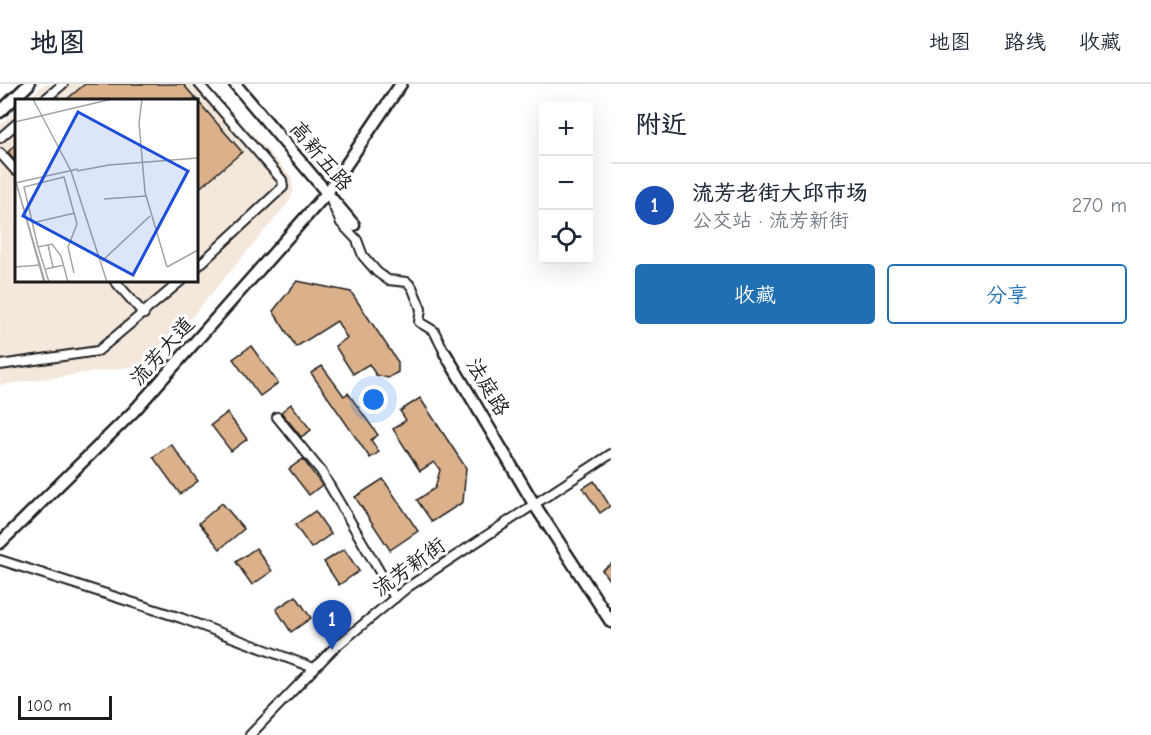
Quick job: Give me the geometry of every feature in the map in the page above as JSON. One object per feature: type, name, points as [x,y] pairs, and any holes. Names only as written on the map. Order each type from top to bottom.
[{"type":"main road","points":[[0,102],[19,84]]},
{"type":"main road","points":[[0,112],[29,84]]},
{"type":"main road","name":"高新五路","points":[[235,84],[354,225]]},
{"type":"main road","name":"流芳大道","points":[[0,543],[134,411],[327,193],[401,84]]},
{"type":"main road","name":"法庭路","points":[[445,353],[534,504],[611,622]]},
{"type":"street","points":[[45,99],[63,84]]},
{"type":"street","points":[[198,266],[283,187],[282,180],[199,84]]},
{"type":"street","points":[[0,138],[15,125]]},
{"type":"street","points":[[0,153],[15,170]]},
{"type":"street","name":"法庭路","points":[[327,193],[341,223],[357,240],[363,256],[370,264],[388,280],[407,282],[412,287],[421,309],[419,322],[434,332],[445,353]]},
{"type":"street","points":[[116,282],[144,314]]},
{"type":"street","points":[[0,365],[98,351],[180,282]]},
{"type":"street","points":[[277,417],[321,471],[394,598]]},
{"type":"street","name":"流芳新街","points":[[250,735],[332,650],[394,598],[611,454]]},
{"type":"street","points":[[0,561],[181,618],[314,668]]},
{"type":"shaded area","points":[[44,84],[206,84],[291,176],[294,191],[289,202],[152,364],[0,385],[0,126],[15,111],[15,282],[198,282],[198,99],[28,99]]},
{"type":"building","points":[[85,84],[183,84],[196,99],[67,99]]},
{"type":"building","points":[[198,101],[242,152],[198,189]]},
{"type":"building","points":[[15,145],[15,161],[8,152]]},
{"type":"building","points":[[297,281],[351,292],[398,362],[398,372],[388,378],[376,375],[369,364],[353,374],[335,346],[347,338],[337,321],[296,347],[273,311]]},
{"type":"building","points":[[251,346],[278,383],[260,396],[233,359]]},
{"type":"building","points":[[322,366],[344,396],[348,393],[378,435],[371,440],[379,452],[370,458],[311,373]]},
{"type":"building","points":[[420,398],[466,468],[463,502],[432,522],[417,500],[435,488],[440,470],[434,462],[420,471],[393,429],[406,420],[400,411]]},
{"type":"building","points":[[291,404],[311,430],[301,437],[281,412]]},
{"type":"building","points":[[227,413],[247,439],[231,451],[211,425]]},
{"type":"building","points":[[171,444],[198,481],[180,494],[153,457]]},
{"type":"building","points":[[303,459],[322,485],[309,495],[289,469]]},
{"type":"building","points":[[383,479],[418,531],[390,550],[355,497]]},
{"type":"building","points":[[594,481],[610,506],[600,513],[583,488]]},
{"type":"building","points":[[222,503],[244,529],[220,549],[199,523]]},
{"type":"building","points":[[315,511],[331,534],[311,548],[295,525]]},
{"type":"building","points":[[256,548],[272,571],[252,585],[236,562]]},
{"type":"building","points":[[344,549],[359,571],[339,585],[324,562]]},
{"type":"building","points":[[611,564],[611,583],[602,570]]},
{"type":"building","points":[[296,596],[311,618],[291,632],[276,609]]},
{"type":"place","name":"流芳老街大邱市场","points":[[332,650]]}]
